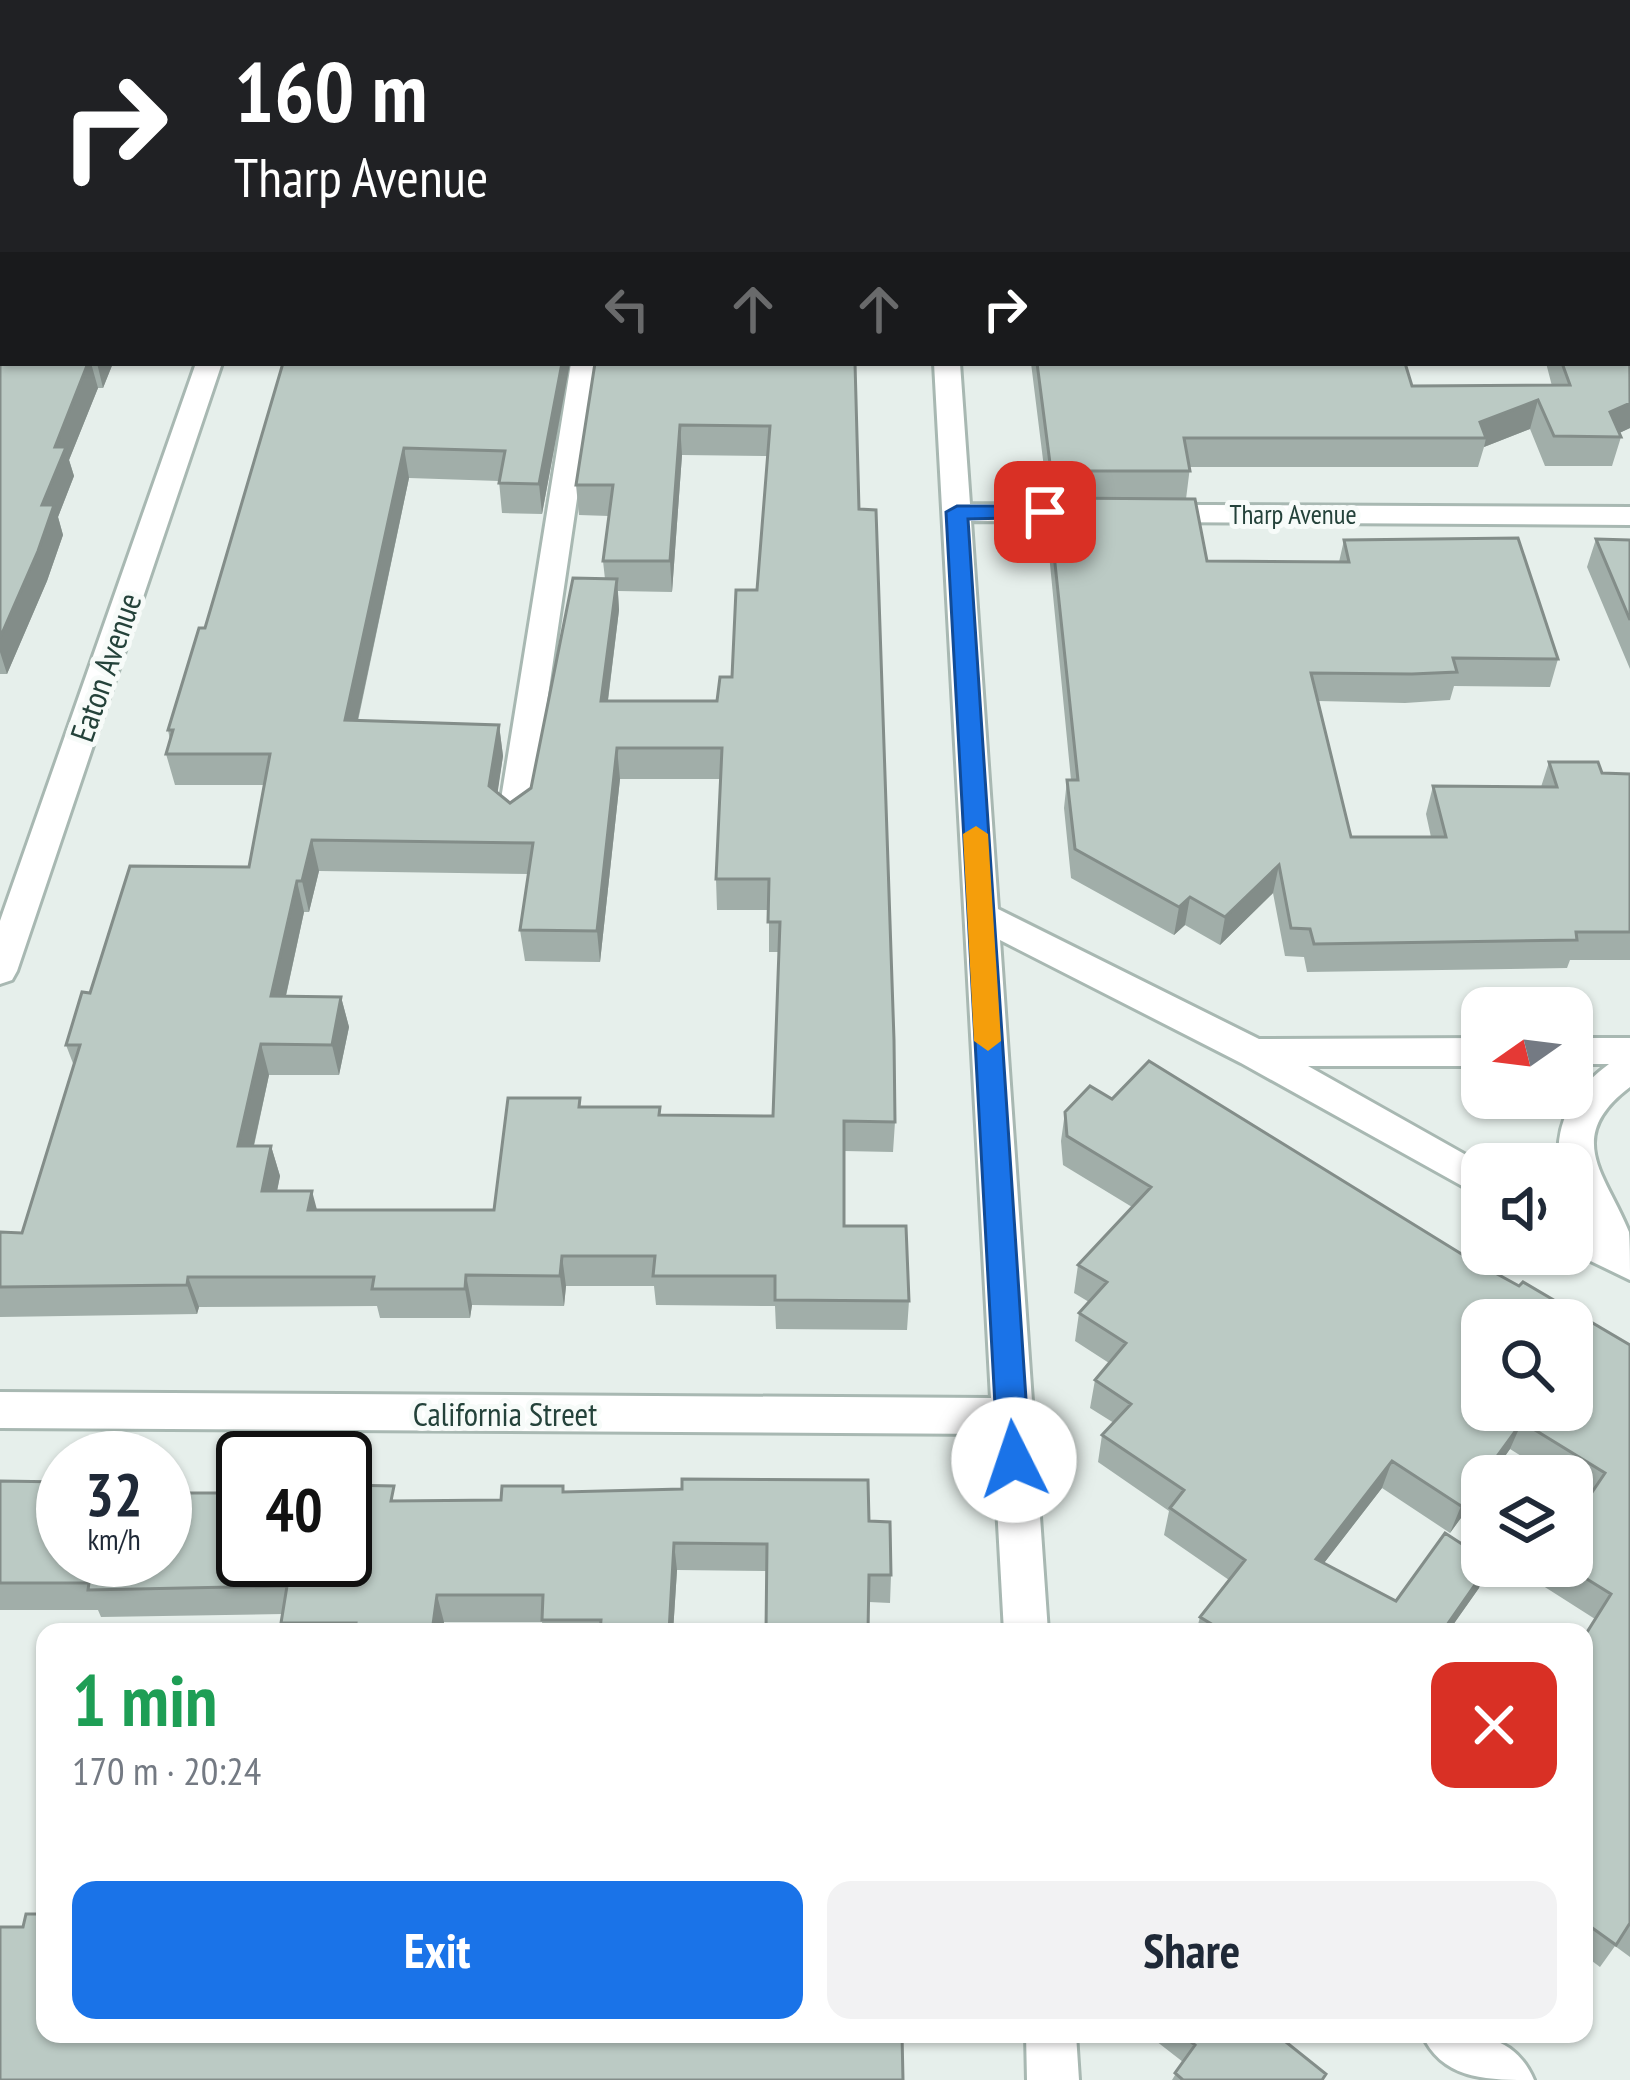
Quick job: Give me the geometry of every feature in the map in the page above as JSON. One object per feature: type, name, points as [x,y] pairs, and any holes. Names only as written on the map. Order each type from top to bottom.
[{"type":"street","name":"Eaton Avenue","points":[[0,971],[208,366]]},
{"type":"street","points":[[514,818],[584,366]]},
{"type":"street","points":[[947,366],[1025,1623]]},
{"type":"street","name":"Tharp Avenue","points":[[957,512],[1630,516]]},
{"type":"street","points":[[980,915],[1253,1053],[1461,1170]]},
{"type":"street","points":[[1593,1052],[1630,1051]]},
{"type":"street","points":[[1253,1053],[1461,1052]]},
{"type":"street","points":[[1630,1068],[1613,1078],[1584,1114],[1576,1137],[1576,1163],[1599,1223],[1630,1265]]},
{"type":"street","points":[[1593,1245],[1630,1265]]},
{"type":"street","name":"California Street","points":[[0,1410],[1011,1416]]},
{"type":"street","points":[[1051,2043],[1053,2080]]},
{"type":"street","points":[[1459,2043],[1508,2080]]},
{"type":"building","points":[[0,366],[87,366],[55,447],[66,447],[42,505],[54,505],[0,638]]},
{"type":"building","points":[[282,366],[561,366],[539,484],[499,483],[505,451],[404,448],[345,720],[499,725],[489,786],[510,803],[531,788],[573,578],[617,579],[601,701],[717,701],[720,677],[732,677],[736,590],[757,590],[770,426],[680,425],[670,561],[603,561],[613,485],[576,485],[595,366],[855,366],[859,509],[876,510],[895,1122],[844,1121],[844,1226],[906,1226],[909,1301],[775,1300],[775,1276],[653,1276],[655,1256],[562,1256],[560,1276],[466,1275],[465,1289],[372,1289],[374,1277],[188,1277],[187,1285],[0,1287],[0,1232],[22,1233],[80,1045],[66,1045],[82,992],[90,993],[130,866],[249,867],[270,754],[166,754],[173,730],[168,730],[199,628],[205,628]],"holes":[[[617,748],[722,748],[716,879],[769,879],[768,922],[780,922],[773,1116],[659,1115],[660,1107],[579,1107],[580,1098],[508,1098],[494,1210],[308,1210],[312,1191],[262,1191],[271,1146],[238,1146],[261,1044],[332,1045],[341,997],[271,996],[297,881],[302,881],[312,840],[533,843],[520,930],[597,931]]]},
{"type":"building","points":[[1037,366],[1406,366],[1412,386],[1570,385],[1563,366],[1630,366],[1630,403],[1610,412],[1621,437],[1554,436],[1538,400],[1480,422],[1486,438],[1184,438],[1190,471],[1051,471]]},
{"type":"building","points":[[1054,498],[1195,499],[1207,561],[1349,562],[1344,540],[1518,538],[1558,659],[1453,658],[1457,672],[1311,673],[1351,837],[1446,837],[1433,786],[1557,787],[1549,762],[1598,762],[1602,773],[1630,774],[1630,932],[1576,932],[1577,940],[1314,944],[1310,929],[1291,928],[1279,865],[1225,917],[1190,897],[1179,907],[1075,849],[1067,780],[1078,780],[1051,526],[1058,526]]},
{"type":"building","points":[[1596,539],[1630,540],[1630,620]]},
{"type":"building","points":[[1149,1061],[1461,1254],[1461,1275],[1499,1275],[1552,1299],[1461,1299],[1461,1431],[1515,1431],[1498,1455],[1461,1455],[1461,1506],[1392,1461],[1316,1559],[1396,1601],[1445,1533],[1461,1543],[1461,1587],[1473,1587],[1448,1623],[1210,1623],[1200,1617],[1245,1560],[1170,1508],[1184,1490],[1102,1435],[1131,1404],[1095,1380],[1126,1343],[1079,1313],[1107,1282],[1078,1265],[1151,1187],[1067,1136],[1065,1112],[1090,1086],[1112,1099]]},
{"type":"building","points":[[1593,1323],[1630,1345],[1630,1923],[1616,1945],[1593,1928],[1593,1623],[1611,1594],[1593,1583],[1593,1491],[1605,1473],[1593,1466],[1593,1455],[1576,1455],[1537,1431],[1593,1431]]},
{"type":"building","points":[[682,1479],[868,1480],[869,1521],[890,1522],[891,1575],[869,1575],[868,1623],[766,1623],[767,1544],[674,1543],[670,1623],[542,1620],[543,1595],[437,1595],[433,1623],[281,1623],[287,1587],[372,1587],[372,1486],[394,1486],[391,1501],[501,1500],[502,1486],[563,1486],[563,1492],[682,1489]]},
{"type":"building","points":[[0,1481],[36,1482],[36,1583],[0,1583]]},
{"type":"building","points":[[192,1493],[216,1493],[216,1587],[237,1587],[88,1590],[192,1587]]},
{"type":"building","points":[[26,1914],[36,1914],[36,2043],[902,2043],[903,2080],[0,2080],[0,1927],[23,1927]]},
{"type":"building","points":[[1287,2043],[1326,2074],[1322,2080],[1183,2080],[1175,2073],[1195,2045]]},
{"type":"slow traffic","points":[[976,834],[988,1041]]},
{"type":"route","points":[[1014,1460],[957,512],[1045,512]]}]
